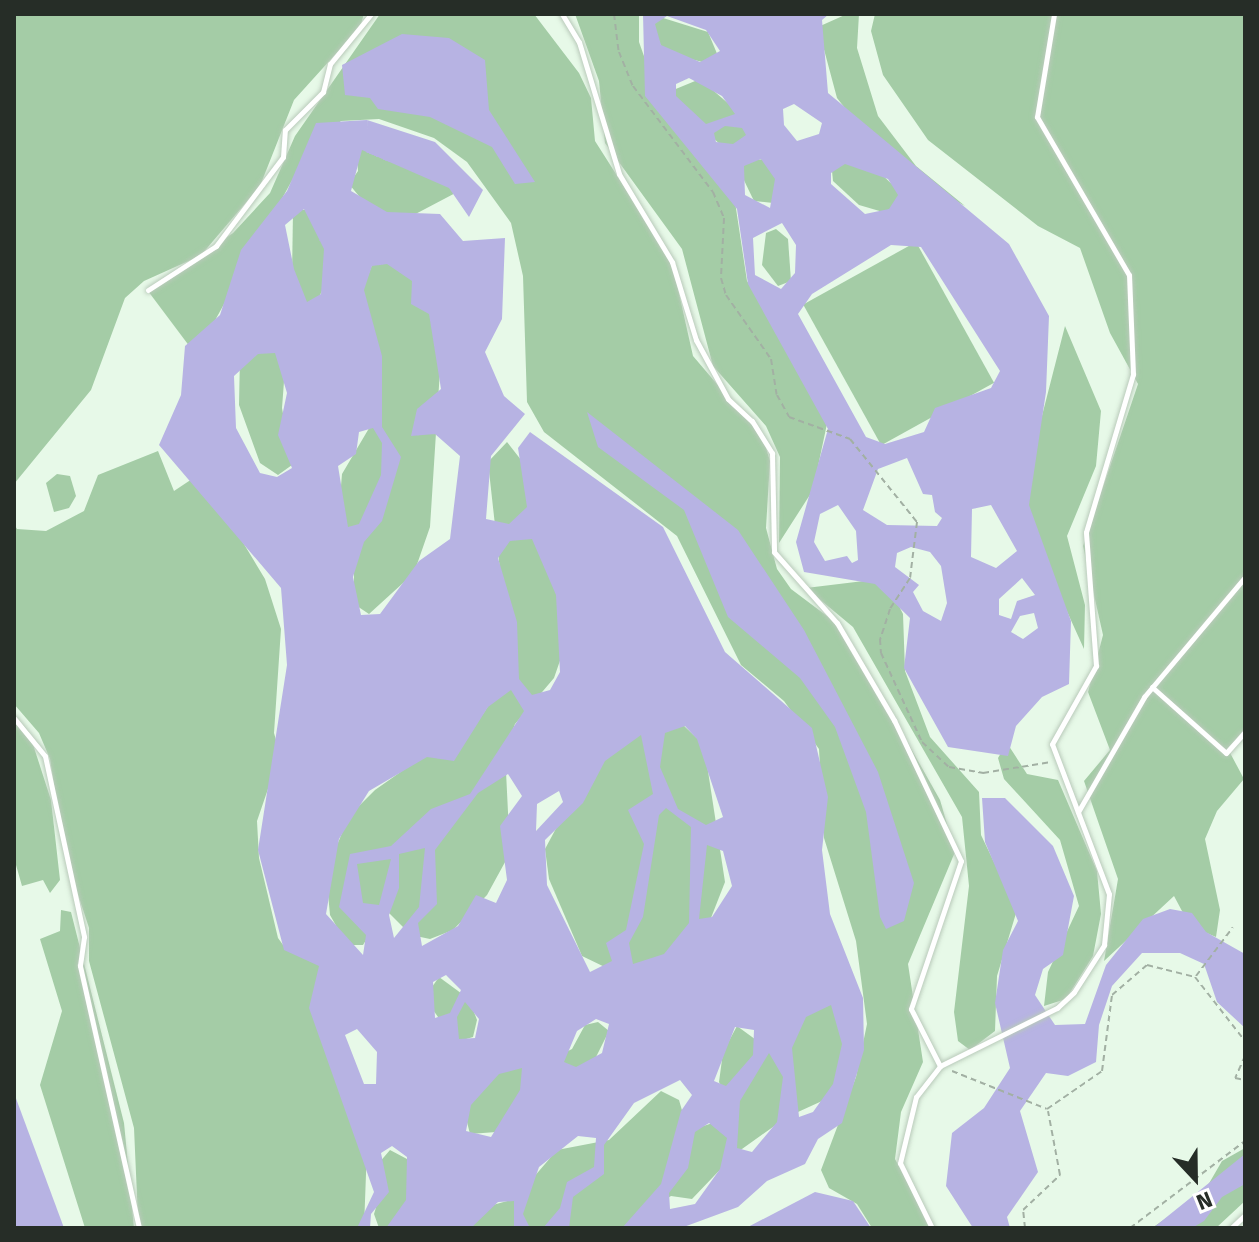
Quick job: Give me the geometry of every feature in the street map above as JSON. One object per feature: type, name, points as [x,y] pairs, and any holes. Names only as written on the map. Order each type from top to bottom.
[{"type":"lane","points":[[148,290],[216,246],[283,157],[285,130],[323,92],[330,64],[371,14]]},
{"type":"lane","points":[[562,14],[579,42],[619,174],[672,262],[696,340],[728,399],[752,421],[772,453],[774,552],[837,623],[894,720],[961,861],[911,1009],[940,1066]]},
{"type":"lane","points":[[932,1228],[900,1163],[916,1097],[940,1066],[1057,1008],[1104,945],[1108,907],[1109,894],[1052,744],[1096,666],[1086,532],[1133,374],[1129,275],[1037,117],[1054,14]]},
{"type":"lane","points":[[1077,813],[1152,687],[1245,577]]},
{"type":"lane","points":[[1152,687],[1226,753],[1245,732]]},
{"type":"lane","points":[[14,718],[45,756],[84,937],[80,966],[139,1228]]},
{"type":"lane","points":[[1231,1228],[1245,1215]]},
{"type":"path","points":[[614,14],[619,52],[633,86],[699,171],[724,218],[721,278],[726,295],[771,359],[777,395],[789,417],[850,439],[917,522],[914,566],[890,609],[881,653],[935,759],[983,773],[1058,761]]},
{"type":"path","points":[[1195,977],[1233,927]]},
{"type":"path","points":[[1047,1109],[1102,1071],[1112,995],[1147,965],[1195,977],[1245,1041]]},
{"type":"path","points":[[1245,1056],[1235,1078],[1245,1080]]},
{"type":"path","points":[[940,1066],[1047,1109]]},
{"type":"path","points":[[1025,1228],[1023,1210],[1060,1175],[1047,1109]]},
{"type":"path","points":[[1130,1228],[1245,1141]]},
{"type":"green space","points":[[14,14],[364,14],[360,27],[294,100],[260,186],[202,254],[233,233],[270,193],[295,136],[380,14],[534,14],[579,73],[591,98],[595,141],[672,262],[693,356],[763,438],[770,461],[766,528],[777,569],[791,589],[843,628],[940,800],[955,852],[908,964],[923,1062],[901,1112],[895,1159],[932,1228],[872,1228],[857,1204],[829,1188],[821,1170],[856,1077],[867,1024],[856,941],[824,838],[819,749],[784,701],[741,665],[677,536],[544,432],[527,402],[523,276],[511,223],[467,162],[434,138],[379,119],[341,121],[312,144],[196,355],[148,291],[193,259],[144,281],[125,298],[91,390],[14,484]]},
{"type":"green space","points":[[575,14],[639,14],[639,42],[666,118],[735,202],[747,281],[816,385],[828,419],[813,490],[779,543],[780,457],[766,426],[713,366],[682,249],[605,143],[599,81]]},
{"type":"green space","points":[[847,14],[859,14],[857,48],[878,116],[916,166],[965,206],[890,165],[837,98],[818,27]]},
{"type":"green space","points":[[875,14],[1245,14],[1245,728],[1228,749],[1244,779],[1217,811],[1205,839],[1220,910],[1216,937],[1190,926],[1174,896],[1104,961],[1118,879],[1084,781],[1110,750],[1088,692],[1103,635],[1083,546],[1138,384],[1110,333],[1080,248],[1038,226],[928,140],[883,75],[871,31]]},
{"type":"green space","points":[[660,17],[708,32],[718,56],[706,63],[664,52],[652,27]]},
{"type":"green space","points":[[700,79],[730,105],[748,134],[728,152],[666,93]]},
{"type":"green space","points":[[356,144],[463,189],[406,219],[368,207],[349,184],[358,171]]},
{"type":"green space","points":[[774,158],[782,204],[754,201],[740,172],[745,161]]},
{"type":"green space","points":[[831,161],[874,167],[899,191],[897,206],[883,212],[859,205],[833,181]]},
{"type":"green space","points":[[318,208],[343,249],[314,307],[300,299],[292,275],[293,211]]},
{"type":"green space","points":[[776,229],[788,239],[791,281],[778,286],[762,265],[766,233]]},
{"type":"green space","points":[[916,242],[994,383],[881,445],[803,305]]},
{"type":"green space","points":[[387,259],[408,267],[434,322],[440,370],[430,527],[414,573],[369,614],[354,604],[354,548],[338,522],[342,474],[378,413],[362,292],[372,265]]},
{"type":"green space","points":[[1065,326],[1101,411],[1096,466],[1067,536],[1085,605],[1084,649],[1032,534],[1024,486]]},
{"type":"green space","points":[[272,345],[285,368],[282,408],[292,465],[278,475],[260,463],[239,405],[240,356]]},
{"type":"green space","points":[[507,442],[532,474],[563,610],[564,649],[554,678],[515,724],[505,751],[510,853],[487,895],[453,930],[430,939],[411,935],[385,909],[363,945],[347,945],[330,915],[326,872],[349,816],[375,790],[483,714],[511,670],[488,462]]},
{"type":"green space","points":[[158,451],[174,491],[201,473],[265,579],[281,629],[274,733],[280,754],[257,821],[259,858],[278,938],[286,949],[314,951],[320,967],[313,1007],[369,1093],[364,1228],[142,1228],[138,1219],[134,1128],[89,961],[89,928],[65,855],[50,759],[39,733],[14,704],[14,524],[17,529],[46,531],[84,511],[98,475]]},
{"type":"green space","points":[[57,474],[70,476],[76,496],[69,508],[54,512],[46,483]]},
{"type":"green space","points":[[872,580],[893,594],[903,614],[905,671],[930,737],[979,792],[981,835],[1017,910],[997,976],[995,1031],[970,1050],[958,1041],[954,1012],[969,886],[962,817],[853,627],[806,588]]},
{"type":"green space","points":[[14,714],[29,732],[51,800],[60,880],[50,893],[43,880],[22,886],[14,858]]},
{"type":"green space","points":[[680,722],[704,745],[725,882],[709,923],[684,947],[640,970],[611,970],[582,956],[549,879],[545,849],[582,780],[630,736]]},
{"type":"green space","points":[[1007,743],[1027,774],[1058,780],[1097,871],[1101,914],[1093,956],[1066,999],[1044,1006],[1048,972],[1079,906],[1060,840],[1004,779],[998,758]]},
{"type":"green space","points":[[61,910],[71,912],[124,1123],[134,1228],[85,1228],[40,1085],[62,1011],[40,939],[60,931]]},
{"type":"green space","points":[[439,977],[469,999],[477,1020],[473,1037],[456,1042],[433,1010],[432,987]]},
{"type":"green space","points":[[831,1002],[848,1034],[833,1096],[787,1117],[735,1154],[692,1199],[671,1196],[622,1228],[463,1228],[482,1208],[515,1199],[557,1150],[609,1140],[661,1091],[679,1100],[688,1131],[722,1120],[731,1109],[719,1082],[723,1052],[737,1026],[771,1051],[808,1006]]},
{"type":"green space","points":[[598,1022],[609,1031],[594,1061],[524,1087],[496,1132],[470,1134],[463,1106],[489,1075],[554,1058],[572,1049],[585,1025]]},
{"type":"green space","points":[[1245,1148],[1245,1201],[1216,1228],[1152,1228],[1204,1192],[1222,1161]]},
{"type":"green space","points":[[390,1150],[407,1159],[409,1198],[395,1228],[379,1228],[374,1214],[382,1188],[378,1164]]},
{"type":"shaded area","points":[[643,14],[829,14],[822,20],[828,93],[1009,244],[1049,316],[1046,392],[1029,505],[1071,621],[1069,684],[1042,697],[1016,726],[1008,756],[948,747],[904,668],[910,618],[875,584],[804,572],[796,542],[828,429],[748,284],[737,209],[645,96]],"holes":[[[667,16],[706,30],[720,51],[700,62],[661,45],[655,24]],[[689,78],[722,96],[735,114],[706,124],[676,96],[676,84]],[[794,104],[822,123],[819,134],[797,141],[784,125],[783,109]],[[725,126],[742,128],[746,135],[733,144],[716,142],[714,133]],[[761,159],[775,179],[770,208],[745,195],[744,166]],[[845,164],[888,179],[898,195],[889,209],[865,214],[831,184],[831,173]],[[782,223],[796,245],[795,273],[781,289],[755,275],[753,238]],[[891,245],[921,247],[1000,371],[991,388],[935,408],[924,432],[885,444],[866,437],[798,314],[812,294]],[[907,458],[923,494],[932,495],[935,512],[942,518],[937,526],[887,525],[863,510],[878,469]],[[838,505],[856,531],[858,560],[852,563],[847,556],[825,561],[814,542],[820,514]],[[991,505],[1017,551],[996,568],[971,557],[972,509]],[[911,547],[930,552],[941,566],[947,603],[941,621],[923,611],[913,592],[919,585],[895,567],[897,553]],[[1022,578],[1035,595],[1017,601],[1011,619],[999,615],[999,599]],[[1034,613],[1038,628],[1023,639],[1011,632],[1020,616]]]},
{"type":"shaded area","points":[[402,34],[449,38],[485,60],[489,110],[535,182],[515,184],[492,147],[430,117],[378,109],[370,98],[345,95],[342,65]]},
{"type":"shaded area","points":[[367,120],[435,142],[483,190],[469,217],[449,188],[362,150],[351,191],[387,212],[440,214],[463,241],[505,238],[502,319],[485,352],[504,396],[525,414],[491,456],[486,519],[509,524],[527,507],[518,448],[530,432],[663,527],[725,652],[812,728],[828,797],[822,850],[830,914],[863,998],[864,1050],[842,1123],[818,1139],[805,1164],[767,1181],[738,1207],[681,1228],[622,1228],[661,1184],[681,1111],[692,1095],[680,1080],[634,1103],[604,1145],[604,1174],[573,1197],[569,1228],[543,1228],[560,1208],[567,1182],[594,1167],[596,1138],[578,1136],[539,1167],[523,1214],[530,1228],[514,1228],[514,1201],[498,1202],[471,1228],[386,1228],[406,1200],[407,1157],[392,1146],[381,1153],[389,1192],[371,1214],[370,1228],[357,1228],[374,1192],[309,1008],[319,966],[284,950],[258,850],[287,665],[281,588],[159,445],[181,395],[185,346],[220,315],[241,250],[287,191],[316,123]],"holes":[[[304,209],[324,249],[321,294],[307,302],[294,269],[285,225]],[[387,264],[412,281],[411,304],[429,314],[441,389],[417,409],[411,436],[435,434],[460,456],[450,539],[419,561],[380,614],[361,615],[353,577],[364,542],[382,521],[401,457],[382,427],[382,356],[364,290],[372,266]],[[275,353],[287,393],[278,435],[292,468],[277,477],[260,473],[236,428],[234,376],[258,354]],[[373,428],[382,443],[381,475],[359,524],[348,527],[338,466],[356,454],[359,432]],[[532,539],[556,595],[560,672],[550,690],[532,695],[519,679],[517,622],[498,558],[510,541]],[[511,690],[524,711],[470,794],[431,809],[391,846],[350,854],[339,907],[366,935],[363,955],[326,914],[339,839],[369,791],[427,757],[454,761],[488,707]],[[685,726],[697,739],[723,817],[706,825],[678,809],[660,767],[665,733]],[[641,735],[653,794],[628,810],[644,844],[626,930],[606,943],[612,961],[590,972],[547,885],[545,840],[583,803],[605,761]],[[508,774],[522,796],[500,826],[507,880],[496,903],[476,895],[458,926],[422,946],[418,923],[437,904],[435,850],[478,793]],[[559,791],[563,802],[536,831],[537,804]],[[666,808],[691,827],[689,923],[664,954],[633,964],[629,943],[643,917],[659,815]],[[707,845],[723,851],[732,886],[712,917],[699,919]],[[425,848],[419,907],[394,938],[389,915],[399,888],[399,854]],[[391,859],[379,905],[363,903],[357,864]],[[446,975],[461,990],[450,1013],[435,1018],[433,982]],[[465,1002],[479,1019],[475,1038],[459,1039],[457,1017]],[[831,1005],[842,1044],[833,1084],[813,1112],[799,1117],[792,1048],[806,1017]],[[596,1019],[609,1024],[602,1053],[576,1067],[564,1062],[577,1031]],[[735,1027],[754,1030],[753,1055],[726,1086],[714,1081]],[[357,1029],[377,1052],[376,1084],[364,1084],[345,1035]],[[769,1053],[783,1077],[777,1122],[752,1152],[737,1148],[740,1101]],[[522,1068],[520,1090],[491,1137],[466,1131],[471,1105],[499,1074]],[[709,1123],[727,1138],[720,1169],[695,1204],[670,1209],[669,1193],[688,1168],[695,1132]]]},
{"type":"shaded area","points":[[587,412],[738,530],[804,630],[878,772],[914,883],[904,921],[886,929],[880,917],[866,812],[835,727],[800,678],[728,617],[684,510],[598,447]]},
{"type":"shaded area","points":[[982,798],[1005,798],[1053,846],[1074,896],[1063,955],[1043,969],[1035,995],[1055,1025],[1085,1024],[1106,965],[1143,919],[1170,909],[1192,913],[1206,932],[1245,954],[1245,1028],[1217,1002],[1204,964],[1180,953],[1142,953],[1112,986],[1099,1025],[1096,1062],[1068,1076],[1046,1073],[1020,1111],[1038,1172],[1007,1217],[1010,1228],[973,1228],[946,1186],[952,1133],[984,1108],[1010,1068],[995,1003],[1003,950],[1018,921],[985,842]]},
{"type":"shaded area","points":[[14,1093],[64,1228],[14,1228]]},
{"type":"shaded area","points":[[1245,1154],[1245,1184],[1222,1197],[1204,1221],[1192,1228],[1153,1228]]},
{"type":"shaded area","points":[[815,1192],[853,1201],[871,1228],[746,1228]]}]
